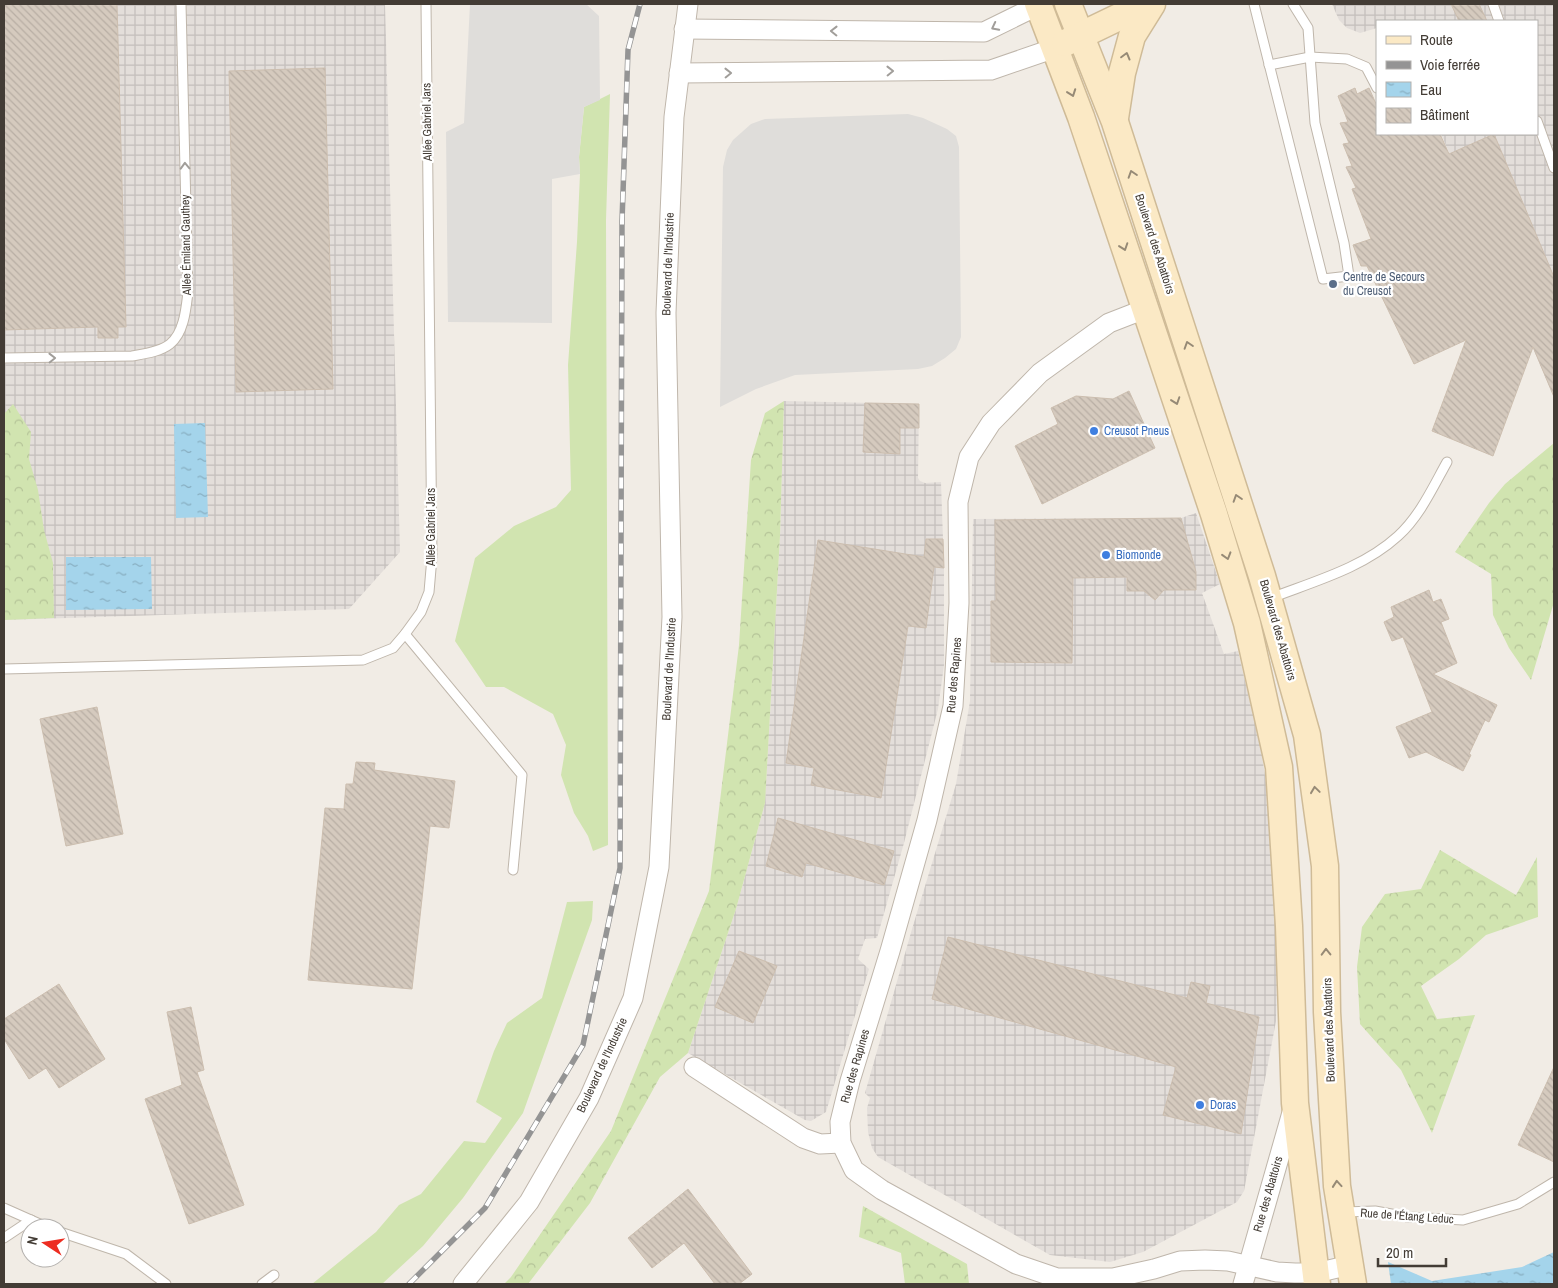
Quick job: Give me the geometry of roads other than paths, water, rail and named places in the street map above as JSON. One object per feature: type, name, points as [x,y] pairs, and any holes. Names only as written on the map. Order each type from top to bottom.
[{"type":"street","name":"Boulevard de l'Industrie","points":[[462,1284],[529,1202],[589,1098],[633,998],[659,867],[672,618],[666,313],[674,117],[688,4]]},
{"type":"street","points":[[684,29],[984,32],[1040,4]]},
{"type":"street","name":"Boulevard des Abattoirs","points":[[1040,4],[1081,117],[1214,514],[1256,603],[1307,734],[1325,866],[1327,1012],[1337,1186],[1351,1274]]},
{"type":"street","name":"Boulevard des Abattoirs","points":[[1068,4],[1115,122],[1256,603],[1279,767],[1289,926],[1294,1103],[1317,1279]]},
{"type":"street","points":[[679,73],[991,70],[1055,48],[1146,4]]},
{"type":"street","points":[[1115,122],[1122,74],[1132,36],[1152,4]]},
{"type":"street","name":"Rue des Rapines","points":[[1145,309],[1109,323],[1040,373],[991,423],[969,457],[958,502],[959,602],[953,706],[926,820],[890,951],[850,1081],[840,1122],[841,1143],[854,1170],[882,1190],[1016,1264],[1057,1278],[1113,1278],[1154,1270],[1180,1262],[1228,1261],[1317,1279],[1351,1274]]},
{"type":"street","points":[[694,1067],[802,1138],[820,1144],[841,1143]]},
{"type":"street","name":"Rue des Abattoirs","points":[[1243,1284],[1294,1103]]},
{"type":"lane","name":"Allée Émiland Gauthey","points":[[4,358],[132,356],[169,345],[176,337],[185,315],[188,292],[180,4]]},
{"type":"lane","name":"Allée Gabriel Jars","points":[[4,669],[363,660],[393,648],[421,612],[429,592],[432,556],[426,4]]},
{"type":"lane","points":[[1254,4],[1323,278],[1349,276],[1344,244],[1315,122],[1308,28],[1293,4]]},
{"type":"lane","points":[[1493,4],[1500,20]]},
{"type":"lane","points":[[1269,65],[1310,57],[1347,59],[1366,67],[1376,86]]},
{"type":"lane","points":[[1538,124],[1554,168]]},
{"type":"lane","points":[[1256,603],[1357,565],[1398,536],[1422,506],[1447,462]]},
{"type":"lane","points":[[405,634],[522,775],[512,870]]},
{"type":"lane","name":"Rue de l'Étang Leduc","points":[[1341,1212],[1375,1211],[1408,1217],[1463,1220],[1518,1204],[1554,1182]]},
{"type":"lane","points":[[4,1208],[26,1218]]},
{"type":"lane","points":[[4,1238],[20,1227]]},
{"type":"lane","points":[[70,1235],[126,1254],[166,1284]]},
{"type":"lane","points":[[262,1284],[274,1275]]},
{"type":"water","points":[[205,423],[208,517],[176,518],[174,424]]},
{"type":"water","points":[[66,557],[151,557],[152,609],[66,610]]},
{"type":"water","points":[[1554,1252],[1554,1284],[1391,1284],[1388,1262],[1432,1281],[1522,1267]]},
{"type":"railway","points":[[409,1284],[485,1208],[583,1045],[620,868],[622,221],[628,50],[640,4]]},
{"type":"place","name":"Centre de Secours du Creusot","points":[[1333,284]]},
{"type":"place","name":"Creusot Pneus","points":[[1094,431]]},
{"type":"place","name":"Biomonde","points":[[1106,555]]},
{"type":"place","name":"Doras","points":[[1200,1105]]}]
